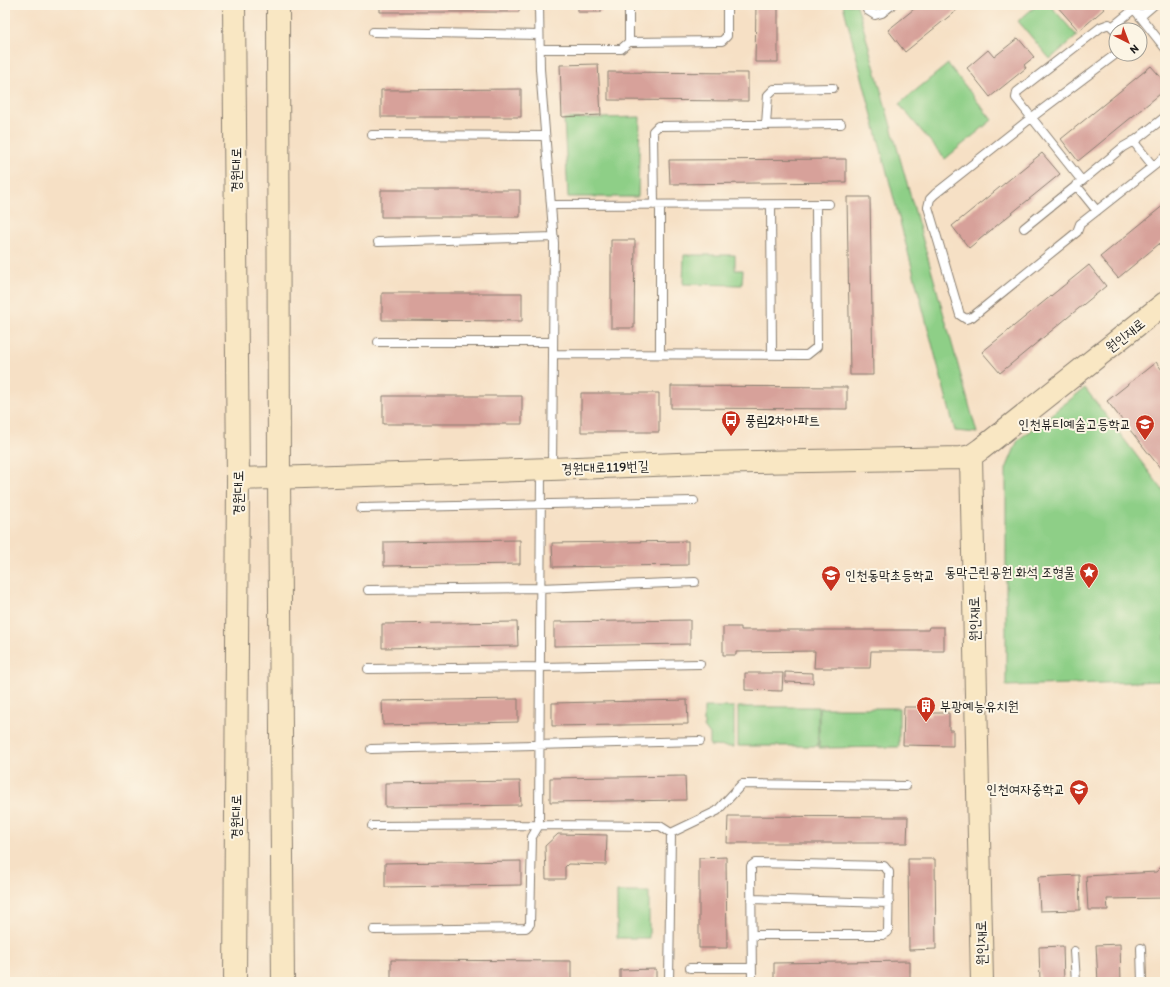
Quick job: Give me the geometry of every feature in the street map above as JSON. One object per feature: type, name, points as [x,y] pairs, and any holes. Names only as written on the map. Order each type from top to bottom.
[{"type":"main road","name":"경원대로","points":[[234,5],[238,479],[236,982]]},
{"type":"main road","points":[[278,5],[279,478],[283,982]]},
{"type":"main road","name":"원인재로","points":[[982,982],[971,456],[987,445],[1165,303]]},
{"type":"main road","name":"경원대로119번길","points":[[238,479],[703,463],[961,458],[971,456]]},
{"type":"lane","points":[[374,930],[526,928],[530,924],[532,837],[539,825],[540,505],[546,469],[553,354],[554,237],[540,69],[539,5]]},
{"type":"lane","points":[[629,5],[629,42]]},
{"type":"lane","points":[[540,49],[621,49],[629,42],[722,41],[727,36],[727,5]]},
{"type":"lane","points":[[866,5],[867,10],[875,15],[882,13],[892,5]]},
{"type":"lane","points":[[1140,17],[1154,5]]},
{"type":"lane","points":[[1120,22],[1132,7],[1165,48]]},
{"type":"lane","points":[[1097,211],[1079,183],[1016,98],[1017,92],[1101,27],[1108,24]]},
{"type":"lane","points":[[373,32],[539,35]]},
{"type":"lane","points":[[1108,60],[1031,118],[930,199],[928,207],[960,315],[966,319],[972,317],[1077,232],[1080,224],[1165,157]]},
{"type":"lane","points":[[766,125],[768,95],[774,89],[833,88]]},
{"type":"lane","points":[[1024,228],[1124,147],[1165,117]]},
{"type":"lane","points":[[660,354],[657,205],[653,131],[658,126],[841,124]]},
{"type":"lane","points":[[372,135],[545,136]]},
{"type":"lane","points":[[1133,141],[1153,166]]},
{"type":"lane","points":[[553,354],[807,354],[816,347],[816,204]]},
{"type":"lane","points":[[551,205],[829,204]]},
{"type":"lane","points":[[771,205],[772,354]]},
{"type":"lane","points":[[378,242],[554,237]]},
{"type":"lane","points":[[378,342],[553,342]]},
{"type":"lane","points":[[361,508],[694,501]]},
{"type":"lane","points":[[368,590],[540,588],[695,582]]},
{"type":"lane","points":[[368,669],[700,664]]},
{"type":"lane","points":[[371,749],[700,741]]},
{"type":"lane","points":[[671,833],[717,811],[742,784],[906,786]]},
{"type":"lane","points":[[372,826],[660,826],[671,833]]},
{"type":"lane","points":[[669,982],[671,833]]},
{"type":"lane","points":[[752,935],[882,935],[888,932],[889,872],[884,866],[755,863],[751,866],[752,982]]},
{"type":"lane","points":[[751,899],[889,903]]},
{"type":"lane","points":[[1141,948],[1142,982]]},
{"type":"lane","points":[[1074,951],[1076,982]]},
{"type":"lane","points":[[690,968],[752,968]]},
{"type":"green space","points":[[843,5],[857,5],[977,433],[955,431]]},
{"type":"green space","points":[[1037,5],[1050,5],[1077,36],[1050,59],[1018,21]]},
{"type":"green space","points":[[948,64],[992,120],[945,159],[899,104]]},
{"type":"green space","points":[[640,117],[638,197],[568,197],[564,119]]},
{"type":"green space","points":[[684,255],[735,255],[735,270],[743,270],[742,285],[683,284]]},
{"type":"green space","points":[[1085,388],[1165,493],[1165,681],[1006,686],[1006,469],[1018,440]]},
{"type":"green space","points":[[704,707],[734,707],[734,747],[710,746],[710,735],[704,727]]},
{"type":"green space","points":[[738,707],[818,707],[818,746],[738,746]]},
{"type":"green space","points":[[819,708],[899,708],[899,747],[819,748]]},
{"type":"green space","points":[[617,892],[649,892],[649,938],[617,938]]},
{"type":"building","points":[[380,5],[519,5],[519,12],[380,12]]},
{"type":"building","points":[[578,5],[601,5],[601,12],[578,12]]},
{"type":"building","points":[[756,5],[778,5],[778,62],[755,62]]},
{"type":"building","points":[[919,5],[963,5],[905,52],[888,30]]},
{"type":"building","points":[[1056,5],[1101,5],[1104,9],[1079,31]]},
{"type":"building","points":[[1018,38],[1034,57],[1024,65],[1026,68],[990,97],[967,68],[988,50],[994,57]]},
{"type":"building","points":[[598,64],[601,115],[562,117],[560,65]]},
{"type":"building","points":[[1151,66],[1165,82],[1165,90],[1078,161],[1061,139]]},
{"type":"building","points":[[608,72],[748,73],[748,101],[608,100]]},
{"type":"building","points":[[521,89],[521,117],[381,117],[381,90]]},
{"type":"building","points":[[1042,153],[1060,174],[969,248],[952,226]]},
{"type":"building","points":[[846,159],[846,182],[670,184],[669,160]]},
{"type":"building","points":[[381,190],[520,190],[520,217],[381,217]]},
{"type":"building","points":[[847,197],[870,197],[873,375],[850,375]]},
{"type":"building","points":[[1165,204],[1165,239],[1118,278],[1100,257]]},
{"type":"building","points":[[611,240],[635,240],[634,328],[611,328]]},
{"type":"building","points":[[1089,265],[1106,286],[1000,373],[982,352]]},
{"type":"building","points":[[382,293],[522,293],[522,321],[382,320]]},
{"type":"building","points":[[1156,362],[1165,374],[1165,474],[1107,401]]},
{"type":"building","points":[[671,386],[847,387],[847,409],[671,408]]},
{"type":"building","points":[[581,393],[659,393],[659,432],[581,432]]},
{"type":"building","points":[[383,396],[522,396],[522,424],[383,424]]},
{"type":"building","points":[[520,540],[520,564],[384,566],[384,542]]},
{"type":"building","points":[[688,541],[688,565],[553,567],[552,543]]},
{"type":"building","points":[[690,620],[690,644],[554,646],[554,622]]},
{"type":"building","points":[[517,622],[518,646],[382,648],[382,624]]},
{"type":"building","points":[[723,627],[741,627],[741,630],[928,630],[929,627],[944,627],[944,651],[871,651],[870,668],[814,668],[815,651],[736,652],[736,655],[723,655]]},
{"type":"building","points":[[785,672],[813,673],[813,683],[785,682]]},
{"type":"building","points":[[745,673],[783,673],[782,691],[745,690]]},
{"type":"building","points":[[518,699],[518,722],[383,725],[382,701]]},
{"type":"building","points":[[687,700],[688,724],[552,726],[552,703]]},
{"type":"building","name":"부광예능유치원","points":[[904,707],[922,707],[922,716],[930,716],[930,713],[949,713],[949,730],[953,730],[953,746],[903,745]]},
{"type":"building","points":[[685,776],[686,800],[550,802],[550,778]]},
{"type":"building","points":[[520,781],[521,805],[385,807],[385,783]]},
{"type":"building","points":[[728,816],[908,817],[907,843],[727,843]]},
{"type":"building","points":[[558,834],[607,835],[606,865],[568,864],[565,867],[565,879],[546,879],[545,846]]},
{"type":"building","points":[[726,857],[727,948],[699,948],[699,858]]},
{"type":"building","points":[[908,859],[935,859],[936,949],[909,950]]},
{"type":"building","points":[[521,861],[521,885],[385,887],[385,863]]},
{"type":"building","points":[[1165,863],[1165,898],[1107,899],[1108,910],[1088,910],[1086,876],[1156,872]]},
{"type":"building","points":[[1079,875],[1080,910],[1040,911],[1038,877]]},
{"type":"building","points":[[1120,944],[1121,982],[1098,982],[1096,945]]},
{"type":"building","points":[[1063,946],[1064,982],[1040,982],[1039,947]]},
{"type":"building","points":[[391,960],[571,961],[571,982],[391,982]]},
{"type":"building","points":[[910,961],[910,982],[774,982],[774,963]]},
{"type":"building","points":[[656,969],[656,982],[620,982],[620,970]]},
{"type":"place","name":"풍림2차아파트","points":[[731,437]]},
{"type":"place","name":"인천뷰티예술고등학교","points":[[1145,441]]},
{"type":"place","name":"동막근린공원 화석 조형물","points":[[1089,589]]},
{"type":"place","name":"인천동막초등학교","points":[[831,592]]},
{"type":"place","name":"부광예능유치원","points":[[926,723]]},
{"type":"place","name":"인천여자중학교","points":[[1079,806]]}]
